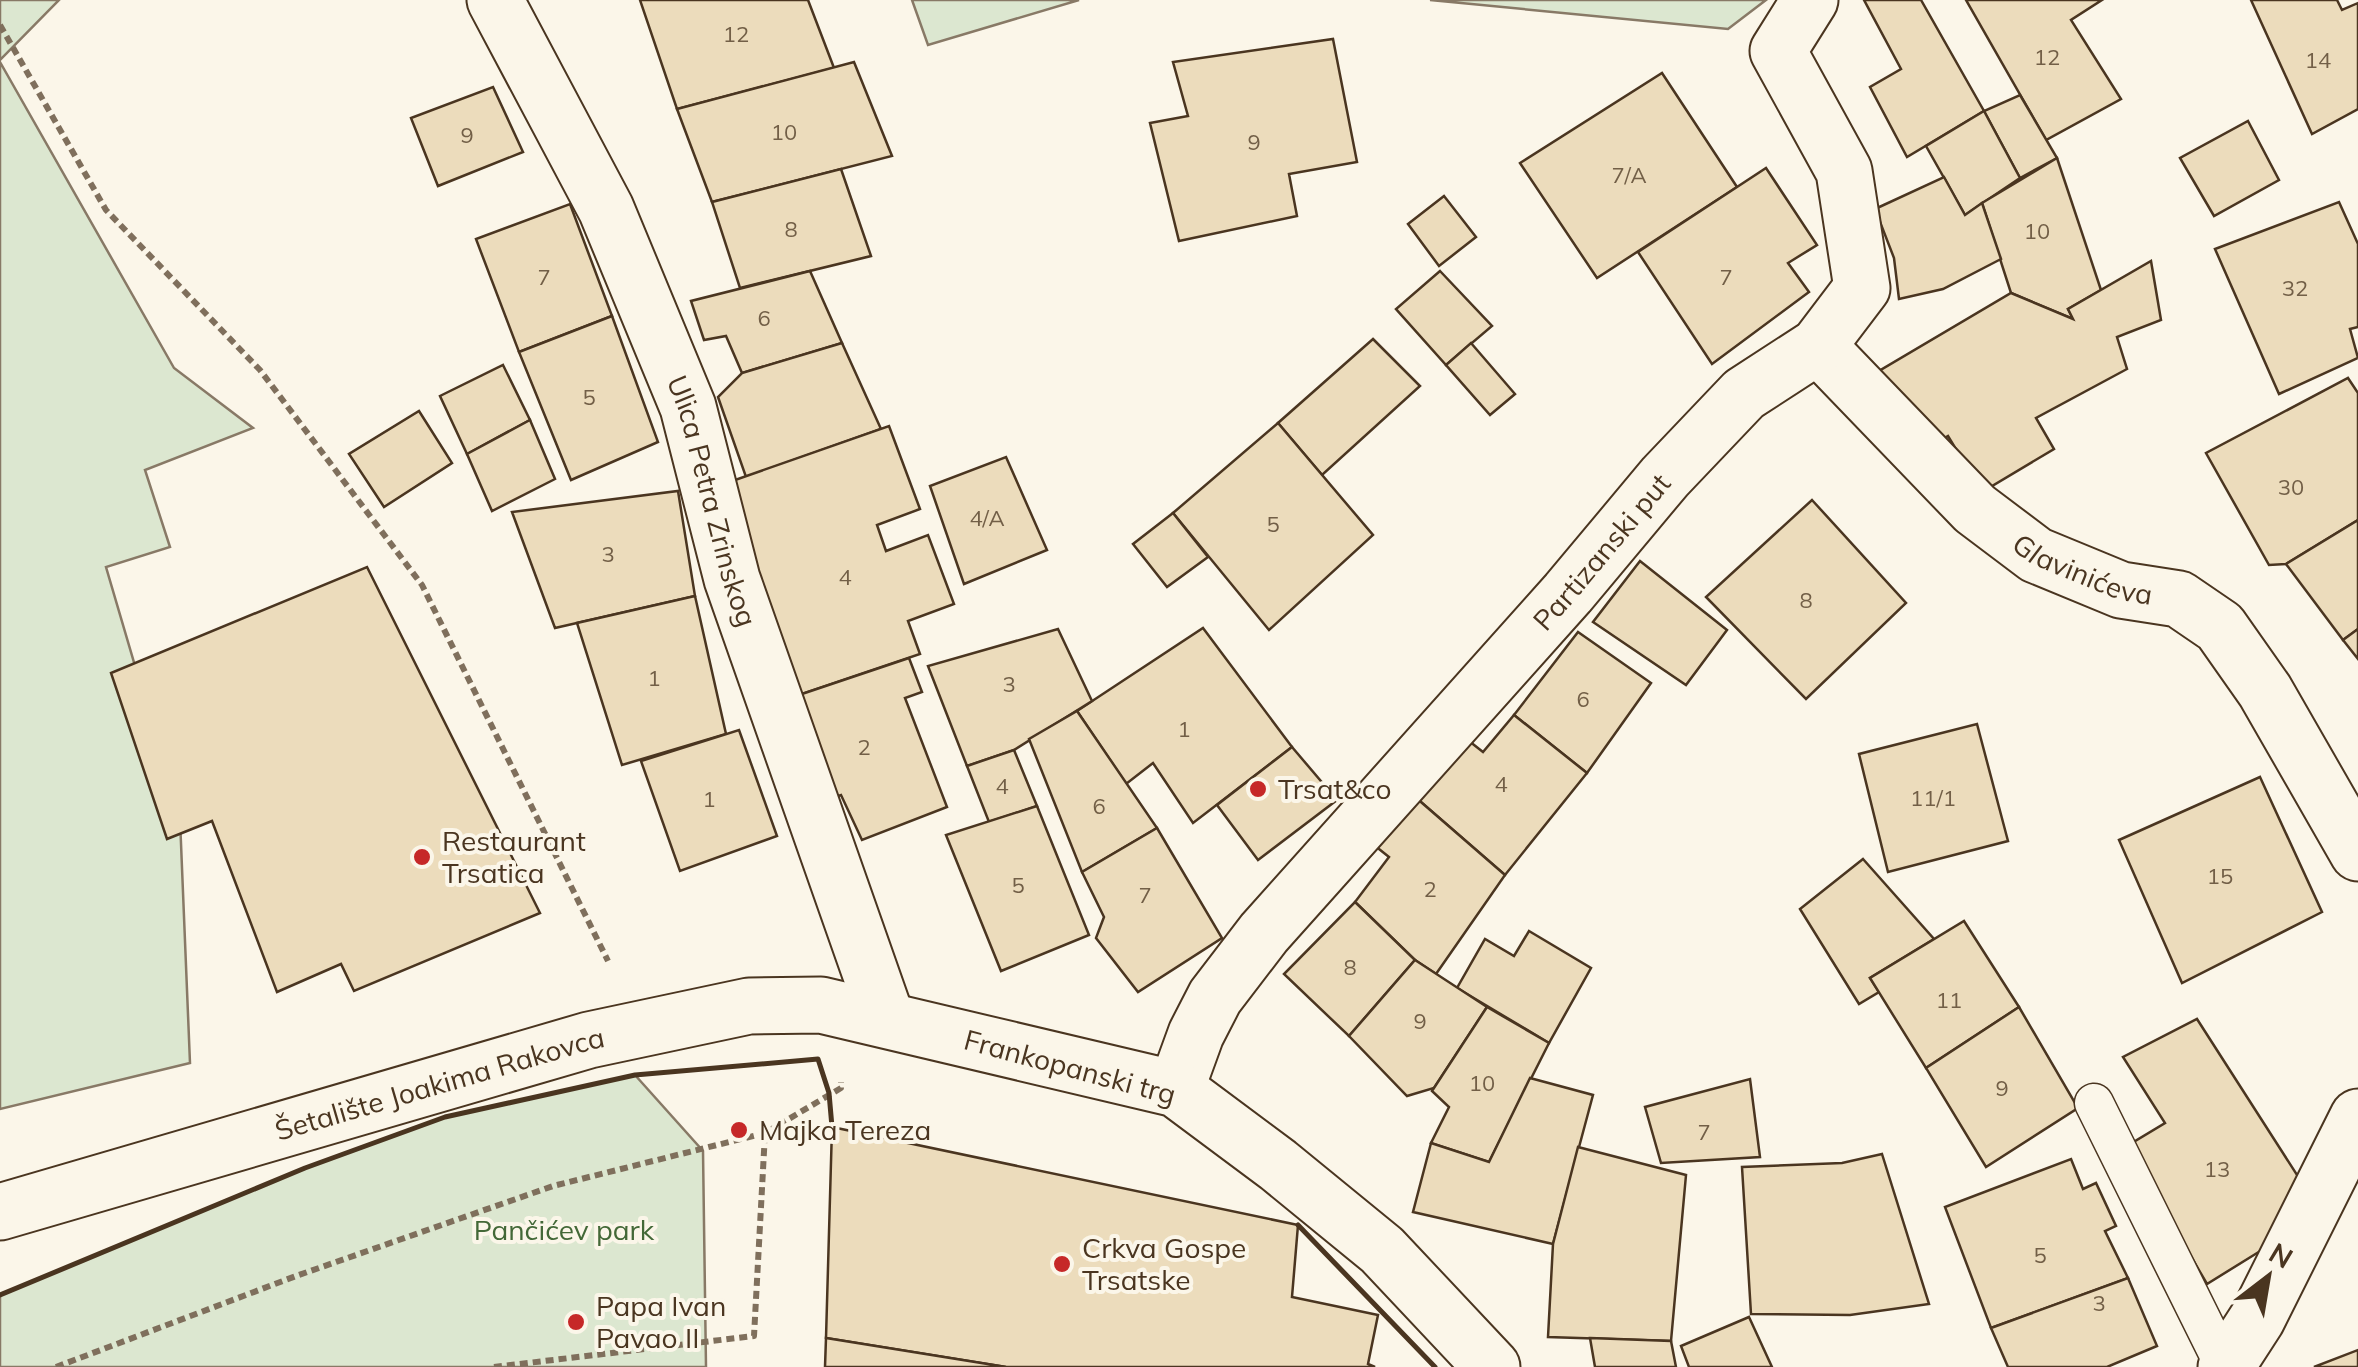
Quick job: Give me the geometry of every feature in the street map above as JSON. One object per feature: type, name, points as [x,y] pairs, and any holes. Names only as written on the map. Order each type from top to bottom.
[{"type":"street","name":"Ulica Petra Zrinskog","points":[[496,0],[606,209],[688,406],[732,579],[887,1020]]},
{"type":"street","name":"Partizanski put","points":[[1176,1089],[1196,1034],[1215,997],[1264,933],[1568,592],[1664,477],[1744,394],[1818,346],[1862,288],[1844,171],[1778,52],[1810,0]]},
{"type":"street","name":"Glavinićeva","points":[[1818,346],[1976,509],[2036,556],[2121,590],[2179,599],[2220,627],[2264,691],[2358,852]]},
{"type":"street","name":"Šetalište Joakima Rakovca","points":[[0,1212],[639,1028],[748,1006],[821,1004],[887,1020]]},
{"type":"street","name":"Frankopanski trg","points":[[887,1020],[1176,1089],[1382,1250],[1492,1367]]},
{"type":"street","points":[[2226,1367],[2257,1319],[2358,1117]]},
{"type":"lane","points":[[2094,1103],[2226,1367]]},
{"type":"path","points":[[0,26],[106,210],[260,370],[422,584],[639,1028]]},
{"type":"path","points":[[56,1367],[553,1186],[765,1134],[842,1088],[840,1068]]},
{"type":"path","points":[[494,1367],[754,1336],[765,1134]]},
{"type":"green space","points":[[0,0],[59,0],[0,60]]},
{"type":"green space","points":[[912,0],[1079,0],[928,45]]},
{"type":"green space","points":[[1430,0],[1766,0],[1728,29]]},
{"type":"green space","points":[[0,62],[174,368],[253,428],[145,470],[170,547],[106,567],[180,819],[190,1063],[0,1109]]},
{"type":"green space","name":"Pančićev park","points":[[635,1075],[703,1151],[706,1367],[0,1367],[0,1295],[305,1168],[445,1117]]},
{"type":"building","points":[[640,0],[808,0],[834,68],[677,109]]},
{"type":"building","points":[[1864,0],[1921,0],[1984,111],[1907,157],[1870,87],[1901,69]]},
{"type":"building","points":[[1966,0],[2102,0],[2071,20],[2121,99],[2046,140]]},
{"type":"building","points":[[2251,0],[2337,0],[2342,10],[2358,3],[2358,109],[2312,134]]},
{"type":"building","points":[[1333,39],[1357,162],[1289,174],[1297,216],[1179,241],[1150,123],[1188,116],[1173,62]]},
{"type":"building","points":[[854,62],[892,156],[712,202],[677,109]]},
{"type":"building","points":[[1662,73],[1737,187],[1597,278],[1520,163]]},
{"type":"building","points":[[493,87],[523,152],[438,186],[411,118]]},
{"type":"building","points":[[2020,95],[2057,158],[2020,178],[1984,111]]},
{"type":"building","points":[[1984,111],[2020,178],[1965,215],[1926,146]]},
{"type":"building","points":[[2248,121],[2279,180],[2214,216],[2180,158]]},
{"type":"building","points":[[2057,158],[2101,290],[2068,309],[2073,319],[2011,293],[1982,203]]},
{"type":"building","points":[[1766,168],[1817,245],[1788,263],[1809,292],[1712,364],[1638,252]]},
{"type":"building","points":[[841,169],[871,256],[740,288],[712,202]]},
{"type":"building","points":[[1944,177],[1965,215],[1982,203],[2001,259],[1943,289],[1899,299],[1894,258],[1875,209]]},
{"type":"building","points":[[1444,196],[1476,237],[1439,266],[1408,224]]},
{"type":"building","points":[[2339,202],[2358,244],[2358,327],[2350,329],[2358,358],[2279,394],[2215,249]]},
{"type":"building","points":[[570,204],[612,316],[519,352],[476,239]]},
{"type":"building","points":[[2151,261],[2161,320],[2117,337],[2127,369],[2036,418],[2054,449],[1982,492],[1948,436],[1930,447],[1879,371],[2011,293],[2073,319],[2068,309]]},
{"type":"building","points":[[810,271],[842,343],[742,373],[726,336],[704,340],[691,301]]},
{"type":"building","points":[[1440,271],[1492,326],[1446,365],[1396,309]]},
{"type":"building","points":[[612,316],[658,442],[571,480],[519,352]]},
{"type":"building","points":[[1373,339],[1420,386],[1322,475],[1278,423]]},
{"type":"building","points":[[842,343],[881,429],[746,477],[718,397],[742,373]]},
{"type":"building","points":[[1471,343],[1515,394],[1490,415],[1446,365]]},
{"type":"building","points":[[503,365],[530,420],[467,454],[440,396]]},
{"type":"building","points":[[2348,378],[2358,393],[2358,520],[2286,564],[2269,565],[2206,453]]},
{"type":"building","points":[[419,411],[452,463],[384,507],[349,454]]},
{"type":"building","points":[[530,420],[555,479],[492,511],[467,454]]},
{"type":"building","points":[[1278,423],[1373,535],[1269,630],[1173,513]]},
{"type":"building","points":[[889,426],[920,509],[877,525],[886,551],[928,535],[954,604],[908,621],[920,654],[787,699],[715,487]]},
{"type":"building","points":[[1006,457],[1047,550],[964,584],[930,486]]},
{"type":"building","points":[[678,491],[695,596],[555,628],[512,512]]},
{"type":"building","points":[[1812,500],[1906,603],[1806,699],[1706,597]]},
{"type":"building","points":[[1173,513],[1208,557],[1167,587],[1133,544]]},
{"type":"building","points":[[2358,520],[2358,629],[2343,640],[2286,564]]},
{"type":"building","points":[[1640,561],[1727,630],[1686,685],[1593,622]]},
{"type":"building","points":[[367,567],[540,913],[354,991],[341,964],[277,992],[212,821],[167,839],[111,673]]},
{"type":"building","points":[[695,596],[726,734],[622,765],[577,623]]},
{"type":"building","points":[[1203,628],[1292,747],[1193,823],[1153,763],[1126,784],[1077,711]]},
{"type":"building","points":[[1058,629],[1092,701],[1014,750],[967,766],[928,666]]},
{"type":"building","points":[[2358,629],[2358,659],[2343,640]]},
{"type":"building","points":[[1578,632],[1651,683],[1587,773],[1514,715]]},
{"type":"building","points":[[909,658],[922,692],[905,698],[947,807],[862,840],[841,795],[823,801],[787,699]]},
{"type":"building","points":[[1077,711],[1157,828],[1082,872],[1029,739]]},
{"type":"building","points":[[1514,715],[1587,773],[1505,875],[1414,796],[1469,741],[1483,752]]},
{"type":"building","points":[[1977,724],[2008,841],[1888,872],[1859,754]]},
{"type":"building","points":[[739,730],[777,836],[680,871],[641,761]]},
{"type":"building","points":[[1292,747],[1337,800],[1258,860],[1217,805]]},
{"type":"building","points":[[1014,750],[1037,806],[989,822],[967,766]]},
{"type":"building","points":[[2260,777],[2322,912],[2182,983],[2119,840]]},
{"type":"building","points":[[1414,796],[1505,875],[1436,974],[1415,960],[1355,902],[1389,857],[1374,845]]},
{"type":"building","points":[[1037,806],[1089,935],[1001,971],[946,835]]},
{"type":"building","points":[[1157,828],[1222,938],[1138,992],[1096,938],[1104,917],[1082,872]]},
{"type":"building","points":[[1863,859],[1934,939],[1870,978],[1879,992],[1859,1004],[1800,909]]},
{"type":"building","points":[[1355,902],[1415,960],[1349,1036],[1284,974]]},
{"type":"building","points":[[1964,921],[2019,1007],[1926,1068],[1870,978]]},
{"type":"building","points":[[1529,931],[1591,968],[1549,1043],[1457,988],[1485,939],[1514,956]]},
{"type":"building","points":[[1415,960],[1487,1007],[1434,1088],[1407,1096],[1349,1036]]},
{"type":"building","points":[[1487,1007],[1549,1043],[1489,1162],[1431,1143],[1449,1107],[1432,1091]]},
{"type":"building","points":[[2019,1007],[2078,1108],[1986,1167],[1926,1068]]},
{"type":"building","points":[[2197,1019],[2308,1192],[2291,1232],[2207,1284],[2127,1146],[2165,1123],[2123,1057]]},
{"type":"building","points":[[1530,1078],[1593,1095],[1553,1244],[1413,1212],[1431,1143],[1489,1162]]},
{"type":"building","points":[[1750,1079],[1760,1157],[1661,1163],[1645,1107]]},
{"type":"building","name":"Crkva Gospe Trsatske","points":[[832,1127],[1298,1225],[1292,1297],[1378,1315],[1368,1364],[1375,1367],[1006,1367],[826,1338]]},
{"type":"building","points":[[1578,1147],[1686,1175],[1671,1341],[1548,1337],[1553,1244]]},
{"type":"building","points":[[1882,1154],[1929,1304],[1850,1315],[1751,1314],[1742,1167],[1842,1163]]},
{"type":"building","points":[[2071,1159],[2083,1189],[2096,1183],[2116,1226],[2105,1231],[2128,1278],[1991,1328],[1945,1207]]},
{"type":"building","points":[[2128,1278],[2157,1346],[2107,1367],[2008,1367],[1991,1328]]},
{"type":"building","points":[[1749,1317],[1772,1367],[1689,1367],[1681,1346]]},
{"type":"building","points":[[826,1338],[1006,1367],[825,1367]]},
{"type":"building","points":[[1590,1338],[1671,1341],[1676,1367],[1595,1367]]},
{"type":"building","points":[[2358,1350],[2358,1367],[2314,1367]]},
{"type":"wall","points":[[0,1295],[305,1168],[445,1117],[635,1075],[818,1059],[829,1093],[832,1127]]},
{"type":"wall","points":[[1298,1225],[1435,1367]]},
{"type":"place","name":"Trsat&co","points":[[1258,789]]},
{"type":"place","name":"Restaurant Trsatica","points":[[422,857]]},
{"type":"place","name":"Majka Tereza","points":[[739,1130]]},
{"type":"place","name":"Crkva Gospe Trsatske","points":[[1062,1264]]},
{"type":"place","name":"Papa Ivan Pavao II","points":[[576,1322]]}]
